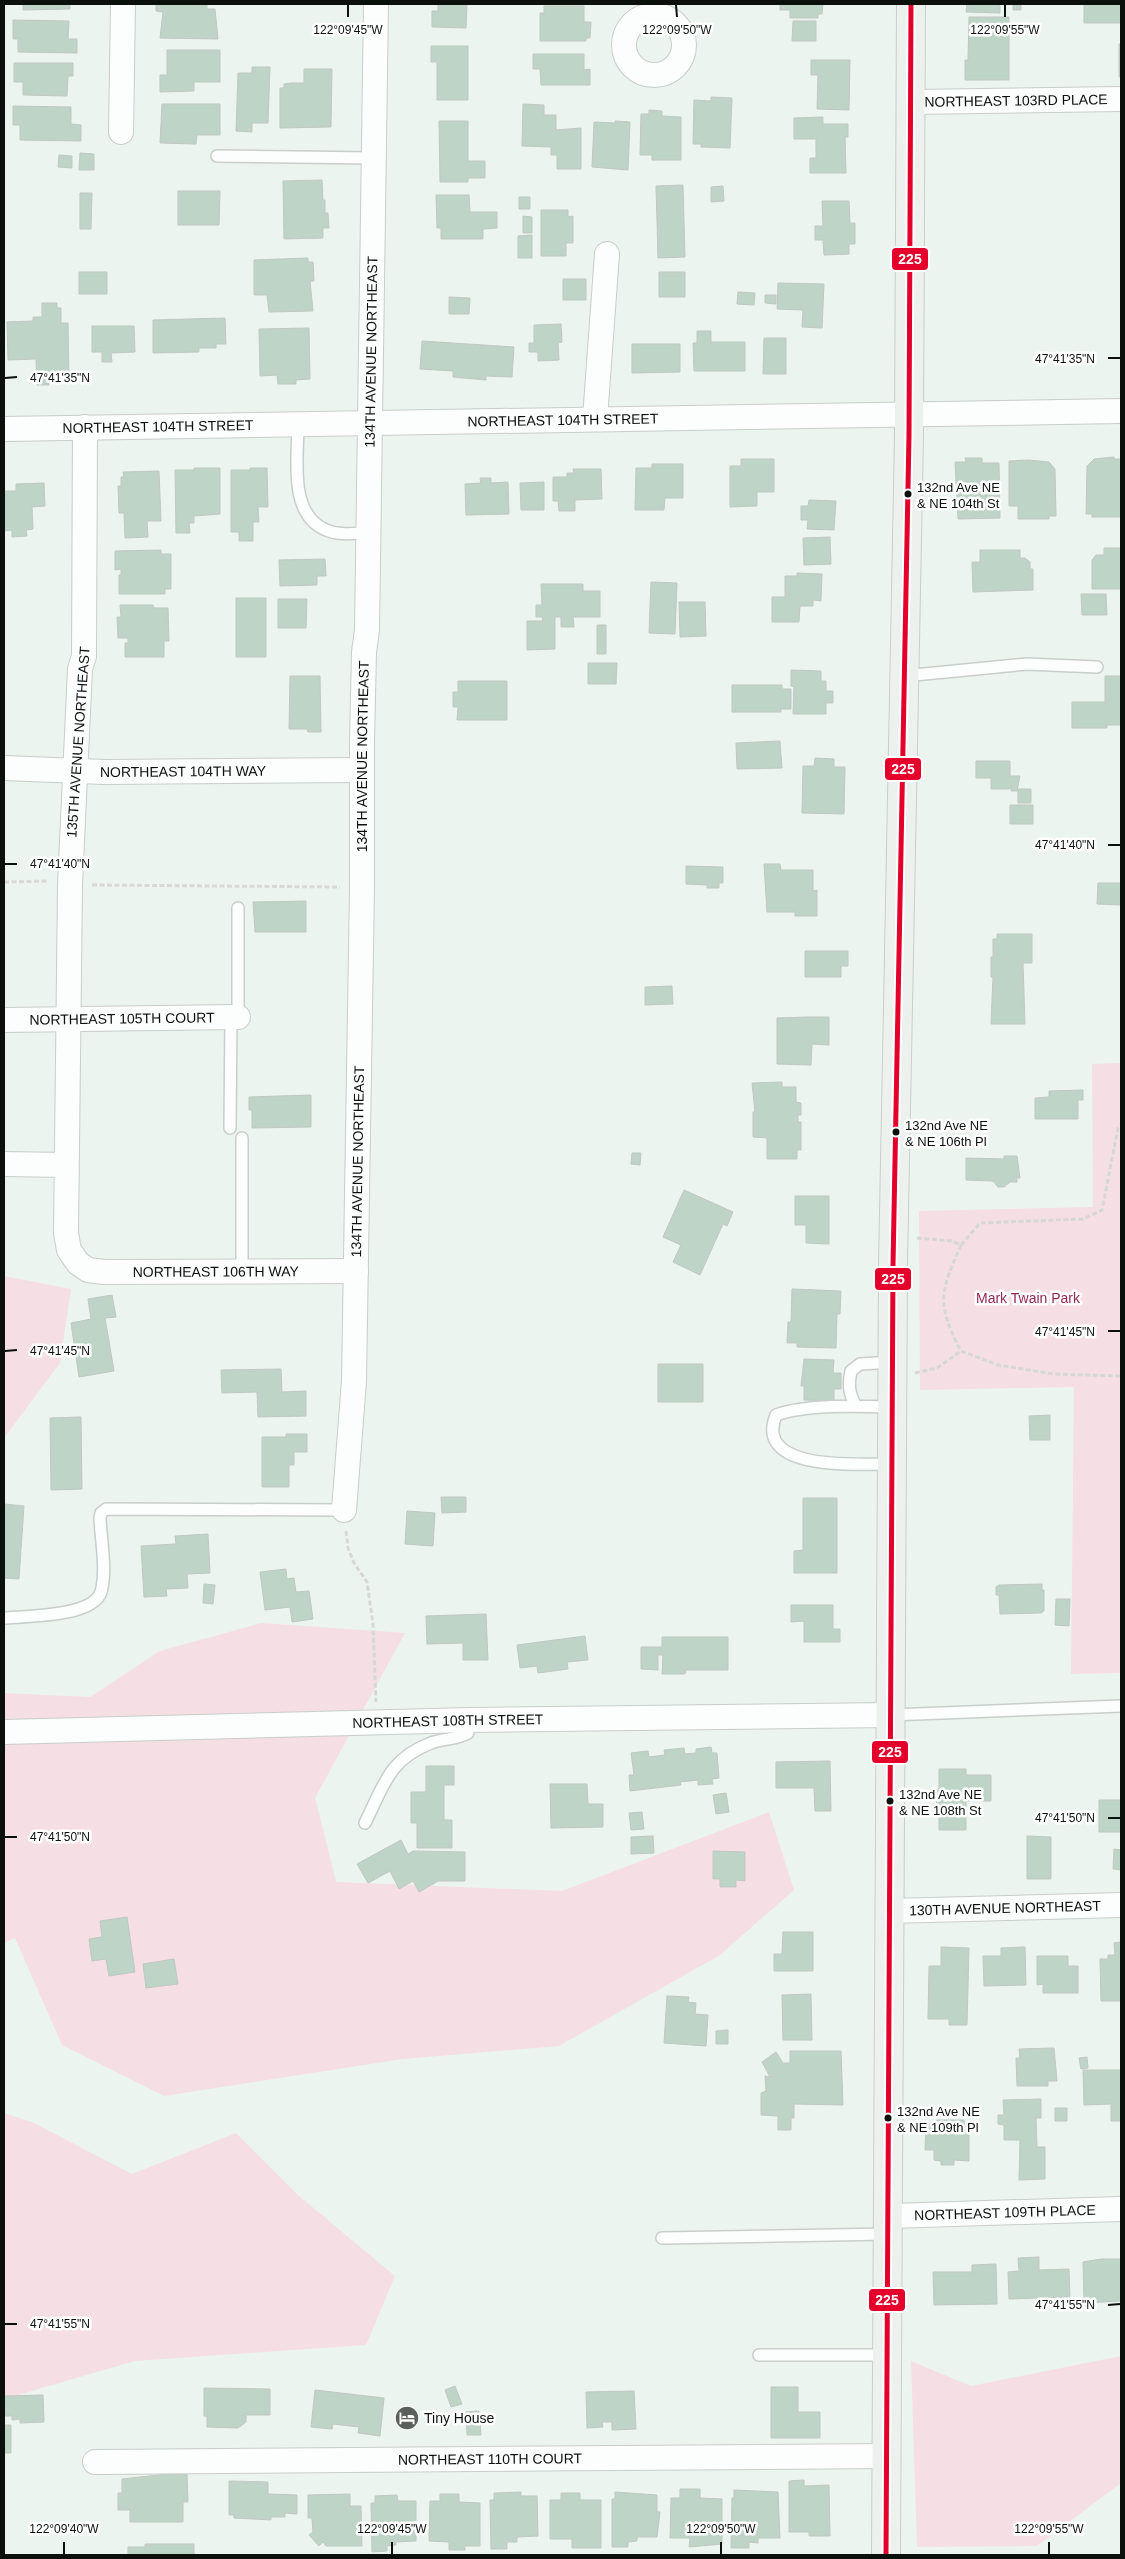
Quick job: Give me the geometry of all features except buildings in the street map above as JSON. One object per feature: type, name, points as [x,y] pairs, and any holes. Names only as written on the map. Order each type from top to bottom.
[{"type":"street","points":[[121,132],[123,4]]},
{"type":"street","name":"134TH AVENUE NORTHEAST","points":[[344,1510],[354,1381],[362,887],[362,770],[369,533],[376,4]]},
{"type":"street","points":[[886,2555],[892,1464],[909,414],[911,4]]},
{"type":"street","name":"NORTHEAST 103RD PLACE","points":[[910,102],[1121,99]]},
{"type":"street","points":[[595,418],[607,254]]},
{"type":"street","name":"NORTHEAST 104TH STREET","points":[[4,429],[1121,411]]},
{"type":"street","name":"135TH AVENUE NORTHEAST","points":[[78,1263],[69,1250],[66,1233],[66,1164],[75,770],[80,669],[84,656],[85,428]]},
{"type":"street","name":"NORTHEAST 104TH WAY","points":[[4,768],[75,770],[362,770]]},
{"type":"street","name":"NORTHEAST 105TH COURT","points":[[4,1020],[234,1017]]},
{"type":"street","points":[[4,1164],[66,1164]]},
{"type":"street","name":"NORTHEAST 106TH WAY","points":[[78,1263],[88,1270],[104,1272],[356,1270]]},
{"type":"street","name":"NORTHEAST 108TH STREET","points":[[4,1732],[470,1720],[891,1714]]},
{"type":"street","name":"130TH AVENUE NORTHEAST","points":[[889,1911],[1121,1905]]},
{"type":"street","name":"NORTHEAST 109TH PLACE","points":[[888,2225],[1121,2209]]},
{"type":"street","name":"NORTHEAST 110TH COURT","points":[[95,2462],[886,2456]]},
{"type":"lane","points":[[217,156],[374,158]]},
{"type":"lane","points":[[298,424],[299,496],[303,509],[314,523],[326,530],[343,534],[369,533]]},
{"type":"lane","points":[[904,676],[1028,664],[1096,667]]},
{"type":"lane","points":[[230,1128],[238,908]]},
{"type":"lane","points":[[242,1138],[242,1272]]},
{"type":"lane","points":[[856,1406],[850,1396],[848,1382],[851,1370],[860,1364],[893,1367]]},
{"type":"lane","points":[[892,1464],[849,1464],[805,1459],[784,1451],[774,1440],[771,1427],[776,1414],[789,1410],[856,1406],[893,1407]]},
{"type":"lane","points":[[4,1618],[84,1609],[97,1600],[101,1592],[102,1565],[100,1518],[101,1512],[106,1509],[344,1510]]},
{"type":"lane","points":[[891,1714],[1121,1706]]},
{"type":"lane","points":[[365,1823],[390,1772],[408,1752],[434,1741],[458,1738],[468,1733],[470,1720]]},
{"type":"lane","name":"NORTHEAST 109TH PLACE","points":[[662,2238],[888,2225]]},
{"type":"lane","points":[[759,2355],[887,2355]]},
{"type":"path","points":[[4,882],[50,881]]},
{"type":"path","points":[[85,885],[345,887]]},
{"type":"path","points":[[1121,1125],[1118,1128],[1102,1210],[1084,1219],[980,1223],[961,1245],[949,1271],[942,1299],[950,1330],[961,1351],[998,1366],[1054,1374],[1121,1376]]},
{"type":"path","points":[[917,1238],[952,1241],[961,1245]]},
{"type":"path","points":[[893,1367],[916,1373],[937,1368],[961,1351]]},
{"type":"path","points":[[344,1510],[348,1548],[354,1563],[367,1582],[374,1624],[377,1722]]},
{"type":"green space","name":"Mark Twain Park","points":[[1121,1063],[1121,1673],[1071,1674],[1074,1387],[920,1390],[919,1211],[1093,1207],[1092,1064]]},
{"type":"green space","points":[[4,1276],[71,1289],[60,1363],[4,1438]]},
{"type":"green space","points":[[261,1623],[405,1633],[315,1798],[336,1882],[562,1891],[769,1812],[794,1890],[720,1955],[559,2046],[403,2059],[164,2096],[62,2045],[15,1938],[4,1943],[4,1693],[90,1697],[160,1651]]},
{"type":"green space","points":[[4,2113],[34,2123],[132,2174],[236,2133],[298,2195],[395,2276],[366,2345],[135,2361],[4,2399]]},
{"type":"green space","points":[[1121,2356],[1121,2483],[1037,2546],[917,2547],[911,2361],[971,2386]]},
{"type":"transit line","name":"225","points":[[886,2555],[893,1265],[909,435],[911,4]]},
{"type":"place","name":"132nd Ave NE & NE 104th St","points":[[908,494]]},
{"type":"place","name":"132nd Ave NE & NE 106th Pl","points":[[896,1132]]},
{"type":"place","name":"132nd Ave NE & NE 108th St","points":[[890,1801]]},
{"type":"place","name":"132nd Ave NE & NE 109th Pl","points":[[888,2118]]},
{"type":"place","name":"Tiny House","points":[[407,2418]]}]
